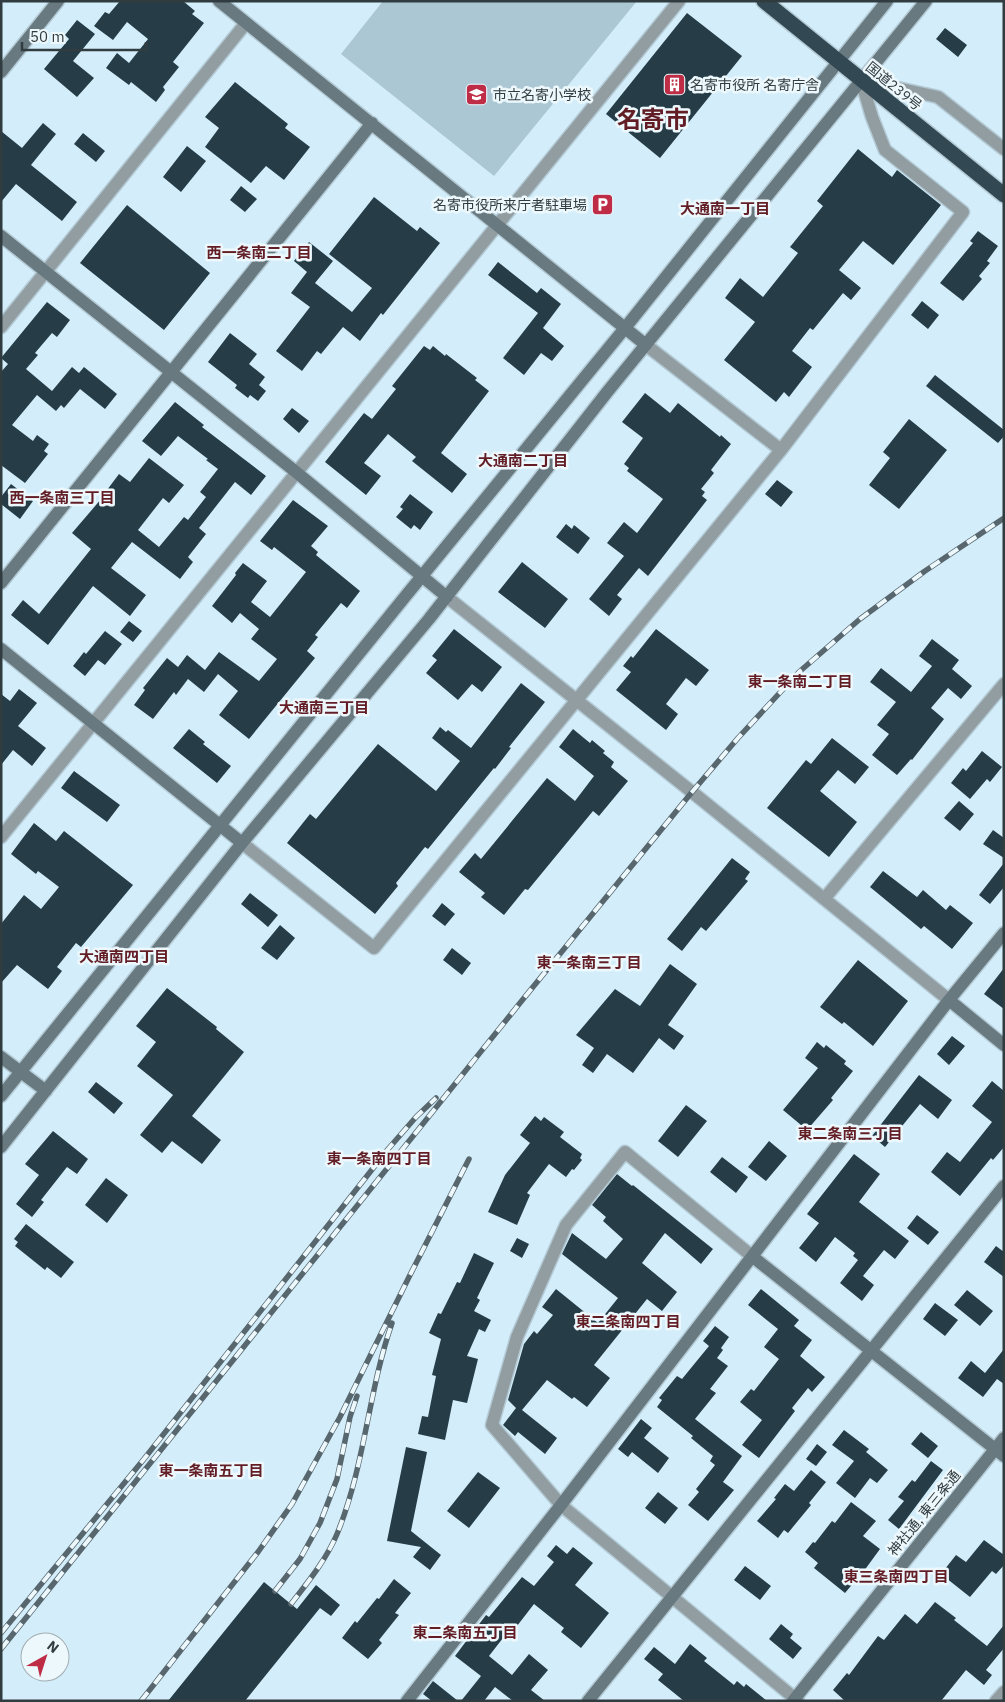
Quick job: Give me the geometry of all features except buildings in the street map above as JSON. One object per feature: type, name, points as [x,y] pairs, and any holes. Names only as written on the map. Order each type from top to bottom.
[{"type":"highway","name":"国道239号","points":[[764,1],[1004,195]]},
{"type":"street","points":[[1,72],[58,1]]},
{"type":"street","points":[[219,1],[646,345],[781,450]]},
{"type":"street","points":[[1,837],[679,1]]},
{"type":"street","points":[[1,1096],[625,328],[887,1]]},
{"type":"street","points":[[1,1147],[242,843],[447,597],[646,345],[926,1]]},
{"type":"street","points":[[1,328],[246,23]]},
{"type":"street","points":[[861,80],[938,97],[1004,149]]},
{"type":"street","points":[[1,649],[374,948],[781,450],[963,212],[885,150],[872,117],[861,80]]},
{"type":"street","points":[[1,583],[372,124]]},
{"type":"street","points":[[1,236],[296,472],[447,597],[1004,1045]]},
{"type":"street","points":[[824,899],[1004,684]]},
{"type":"street","points":[[407,1701],[561,1505],[950,1000],[1004,933]]},
{"type":"street","points":[[1,1057],[46,1091]]},
{"type":"street","points":[[796,1700],[561,1505],[492,1425],[517,1337],[566,1225],[625,1152],[753,1257],[999,1452]]},
{"type":"street","points":[[588,1701],[1004,1186]]},
{"type":"street","name":"神社通, 東三条通","points":[[796,1700],[999,1452],[1004,1438]]},
{"type":"street","points":[[996,1701],[1004,1692]]},
{"type":"shaded area","name":"市立名寄小学校","points":[[383,1],[637,1],[494,176],[341,54]]},
{"type":"railway","points":[[1,1649],[524,998],[738,738],[799,672],[860,619],[925,571],[1004,518]]},
{"type":"railway","points":[[1,1633],[144,1459],[389,1148],[416,1117],[436,1098]]},
{"type":"railway","points":[[141,1701],[258,1552],[292,1504],[340,1417],[469,1159]]},
{"type":"railway","points":[[291,1604],[328,1553],[337,1534],[354,1482],[377,1376],[392,1323]]},
{"type":"railway","points":[[275,1591],[300,1559],[320,1523],[337,1479],[350,1417],[357,1396]]},
{"type":"place","name":"名寄市役所 名寄庁舎","points":[[674,85]]},
{"type":"place","name":"市立名寄小学校","points":[[477,95]]},
{"type":"place","name":"名寄市役所来庁者駐車場","points":[[603,205]]},
{"type":"district","name":"名寄市","points":[[653,119]]},
{"type":"district","name":"大通南一丁目","points":[[725,208]]},
{"type":"district","name":"西一条南二丁目","points":[[259,252]]},
{"type":"district","name":"大通南二丁目","points":[[523,460]]},
{"type":"district","name":"西一条南三丁目","points":[[62,497]]},
{"type":"district","name":"東一条南二丁目","points":[[800,681]]},
{"type":"district","name":"大通南三丁目","points":[[324,707]]},
{"type":"district","name":"大通南四丁目","points":[[124,956]]},
{"type":"district","name":"東一条南三丁目","points":[[589,962]]},
{"type":"district","name":"東二条南三丁目","points":[[850,1133]]},
{"type":"district","name":"東一条南四丁目","points":[[379,1158]]},
{"type":"district","name":"東二条南四丁目","points":[[628,1321]]},
{"type":"district","name":"東一条南五丁目","points":[[211,1470]]},
{"type":"district","name":"東三条南四丁目","points":[[896,1576]]},
{"type":"district","name":"東二条南五丁目","points":[[465,1632]]}]
